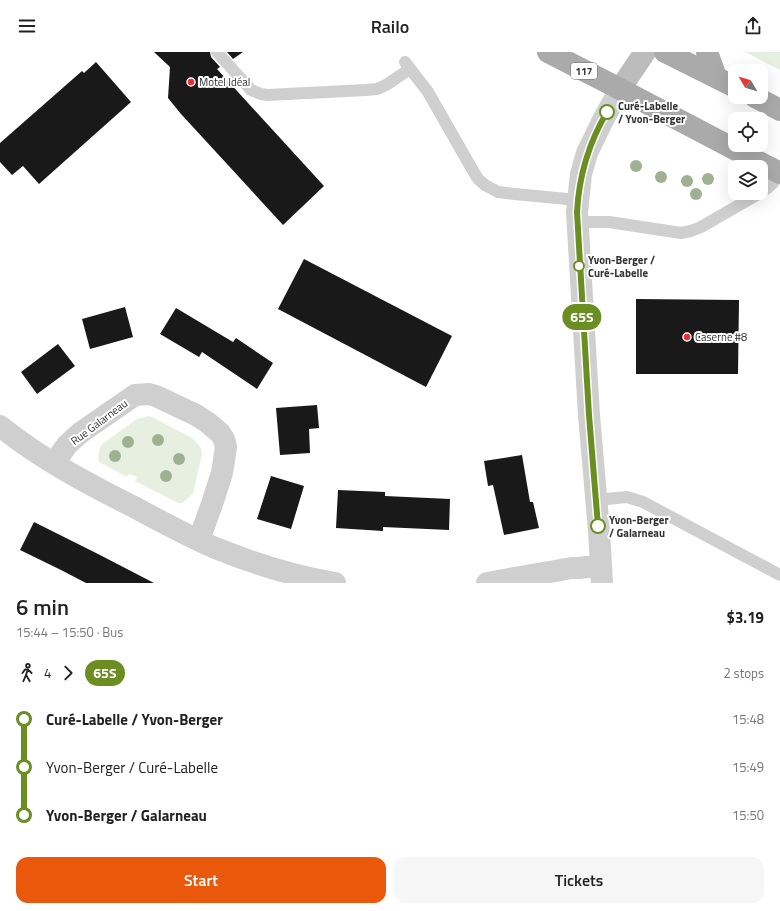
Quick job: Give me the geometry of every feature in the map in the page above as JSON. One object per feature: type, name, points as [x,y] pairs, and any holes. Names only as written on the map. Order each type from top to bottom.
[{"type":"main road","name":"117","points":[[548,52],[780,173]]},
{"type":"main road","points":[[665,52],[728,83]]},
{"type":"main road","points":[[707,52],[716,77]]},
{"type":"main road","points":[[768,104],[780,110]]},
{"type":"street","points":[[620,89],[632,52]]},
{"type":"street","points":[[488,583],[572,568],[601,574],[589,415],[577,222],[577,200],[581,174],[587,153],[620,89],[645,52]]},
{"type":"street","name":"Rue Galarneau","points":[[54,463],[67,445],[80,433],[135,395],[149,394],[156,396],[196,415],[220,433],[224,439],[226,447],[222,473],[199,540]]},
{"type":"street","points":[[0,426],[25,445],[54,463],[110,495],[199,540],[225,552],[269,567],[335,583]]},
{"type":"lane","points":[[217,52],[251,90],[267,95],[366,90],[377,88],[386,85],[408,66],[428,92],[478,179],[485,185],[498,192],[577,200]]},
{"type":"lane","points":[[768,188],[774,183],[780,173]]},
{"type":"lane","points":[[577,222],[609,222],[681,233],[701,227],[748,200]]},
{"type":"lane","points":[[596,500],[627,497],[643,502],[780,575]]},
{"type":"green space","points":[[745,52],[780,52],[780,70]]},
{"type":"green space","points":[[149,416],[192,438],[201,449],[202,454],[193,494],[182,503],[178,503],[135,481],[137,477],[129,474],[127,477],[99,462],[98,457],[102,444],[137,419]]},
{"type":"building","points":[[154,52],[210,52],[211,57],[220,67],[217,69],[324,186],[283,225],[168,98],[170,67]]},
{"type":"building","points":[[227,52],[243,52],[233,59]]},
{"type":"building","points":[[96,62],[131,102],[39,184],[23,166],[12,175],[0,162],[0,143],[82,71],[84,73]]},
{"type":"building","points":[[304,259],[452,336],[426,387],[278,309]]},
{"type":"building","name":"Caserne #8","points":[[636,299],[739,300],[738,374],[636,374]]},
{"type":"building","points":[[125,307],[133,337],[90,349],[82,319]]},
{"type":"building","points":[[176,308],[233,342],[236,338],[273,363],[257,389],[202,352],[199,357],[160,334]]},
{"type":"building","points":[[58,344],[75,366],[37,394],[21,372]]},
{"type":"building","points":[[317,405],[319,428],[309,429],[310,453],[280,455],[276,408]]},
{"type":"building","points":[[522,455],[530,502],[533,502],[539,528],[504,535],[493,485],[488,486],[484,461]]},
{"type":"building","points":[[271,476],[304,486],[291,529],[257,519]]},
{"type":"building","points":[[338,490],[385,492],[385,496],[450,499],[449,530],[383,527],[383,531],[336,528]]},
{"type":"building","points":[[34,522],[154,583],[86,583],[20,550]]},
{"type":"bus line","name":"65S","points":[[598,526],[589,415],[577,200],[581,174],[587,153],[607,112]]},
{"type":"place","name":"Motel Idéal","points":[[191,82]]},
{"type":"place","name":"Curé-Labelle / Yvon-Berger","points":[[607,112]]},
{"type":"place","name":"Yvon-Berger / Curé-Labelle","points":[[579,266]]},
{"type":"place","name":"Caserne #8","points":[[687,337]]},
{"type":"place","name":"Yvon-Berger / Galarneau","points":[[598,526]]}]
